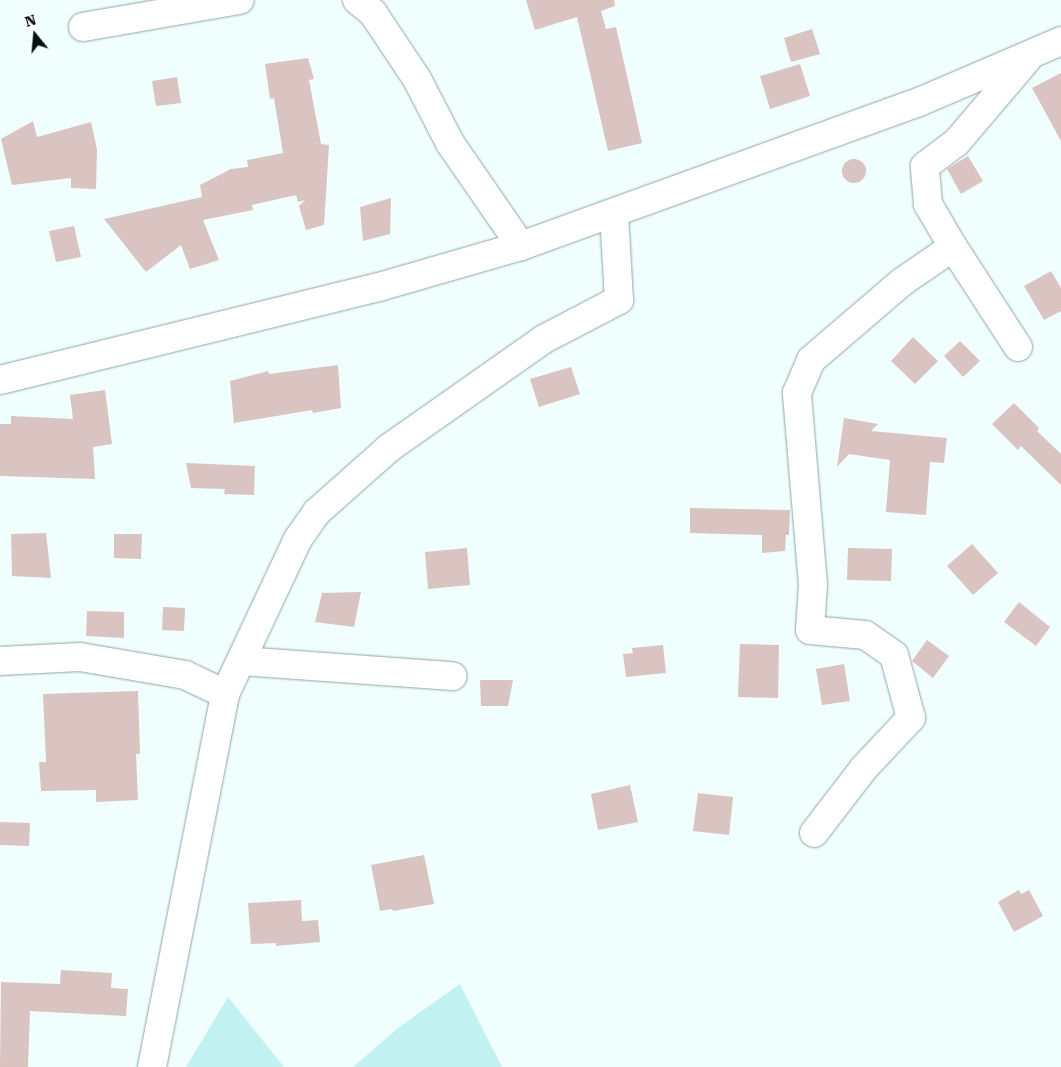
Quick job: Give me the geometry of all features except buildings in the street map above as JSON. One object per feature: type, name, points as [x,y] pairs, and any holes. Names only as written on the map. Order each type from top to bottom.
[{"type":"street","points":[[83,28],[240,0]]},
{"type":"street","points":[[370,4],[417,79],[450,143],[521,246]]},
{"type":"street","points":[[0,380],[379,287],[521,246],[919,102],[1061,40]]},
{"type":"street","points":[[1018,347],[953,247],[928,204],[926,166],[956,143],[1032,53]]},
{"type":"street","points":[[152,1067],[225,694],[298,539],[317,512],[388,448],[544,340],[619,300],[614,213]]},
{"type":"street","points":[[814,833],[864,768],[911,718],[894,655],[865,635],[810,630],[813,586],[797,393],[811,360],[902,282],[953,247]]},
{"type":"street","points":[[0,662],[80,657],[185,675],[225,694]]},
{"type":"street","points":[[241,660],[452,676]]},
{"type":"shaded area","points":[[460,984],[502,1067],[353,1067],[398,1028]]},
{"type":"shaded area","points":[[228,997],[284,1067],[186,1067]]}]
